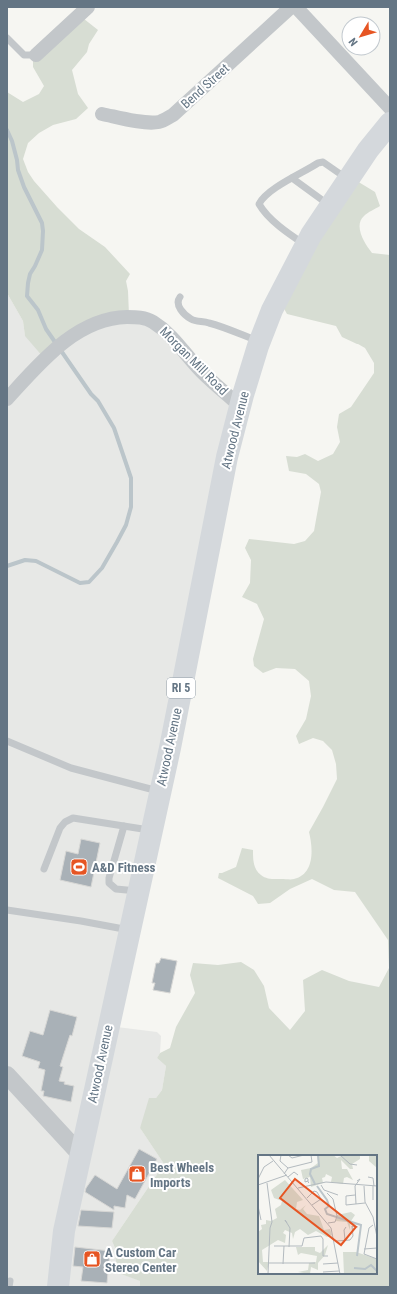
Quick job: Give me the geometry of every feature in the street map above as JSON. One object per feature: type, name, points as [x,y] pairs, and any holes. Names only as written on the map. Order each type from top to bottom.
[{"type":"main road","name":"Atwood Avenue","points":[[58,1287],[64,1231],[171,740],[227,458],[243,396],[272,310],[311,234],[368,150],[390,123]]},
{"type":"street","points":[[36,55],[88,7]]},
{"type":"street","name":"Bend Street","points":[[102,114],[147,122],[158,122],[173,115],[291,7]]},
{"type":"street","points":[[296,7],[390,108]]},
{"type":"street","name":"Morgan Mill Road","points":[[7,399],[34,369],[52,352],[78,332],[99,322],[110,319],[132,317],[146,319],[169,333],[202,372],[241,406]]},
{"type":"street","points":[[7,1075],[80,1154]]},
{"type":"lane","points":[[7,38],[24,55],[36,55]]},
{"type":"lane","points":[[305,246],[262,209],[259,204],[261,200],[270,192],[318,163],[323,162],[348,180]]},
{"type":"lane","points":[[292,178],[330,206]]},
{"type":"lane","points":[[180,297],[178,304],[192,320],[208,322],[260,342]]},
{"type":"lane","points":[[7,741],[71,768],[160,792]]},
{"type":"lane","points":[[44,869],[60,828],[65,822],[73,818],[151,830]]},
{"type":"lane","points":[[124,826],[109,878],[109,883],[116,889],[138,891]]},
{"type":"lane","points":[[7,910],[81,920],[129,930]]},
{"type":"shaded area","points":[[79,15],[98,30],[89,44],[87,52],[72,70],[78,94],[88,108],[76,119],[53,125],[39,133],[28,143],[23,159],[28,172],[34,181],[57,207],[79,229],[105,247],[130,274],[126,281],[129,315],[100,321],[44,358],[25,336],[23,321],[7,293],[7,92],[23,102],[39,94],[44,86],[33,67],[33,58]]},
{"type":"shaded area","points":[[352,178],[375,192],[380,206],[364,216],[361,220],[361,235],[372,253],[390,255],[390,1287],[140,1287],[140,1281],[118,1273],[114,1255],[115,1248],[112,1241],[164,1164],[140,1128],[149,1098],[156,1098],[162,1090],[166,1066],[157,1058],[160,1053],[170,1048],[176,1027],[195,993],[190,975],[193,963],[218,965],[241,962],[254,970],[264,986],[269,1008],[290,1030],[305,1011],[303,980],[322,970],[349,981],[379,987],[389,968],[388,940],[355,892],[334,890],[312,879],[290,889],[270,903],[258,904],[253,896],[218,878],[219,873],[236,867],[242,848],[253,850],[253,860],[256,870],[263,877],[271,879],[294,879],[306,872],[312,853],[309,832],[337,779],[336,764],[332,750],[323,741],[313,738],[299,744],[296,736],[306,719],[311,696],[309,681],[295,669],[276,668],[263,673],[254,666],[253,659],[264,619],[257,604],[242,597],[250,583],[251,560],[245,548],[249,539],[294,544],[305,541],[314,531],[321,492],[319,484],[306,474],[289,471],[286,456],[297,457],[305,454],[318,461],[333,454],[340,442],[337,427],[339,414],[351,407],[374,373],[374,363],[365,348],[342,337],[336,326],[287,314],[278,298]]},
{"type":"shaded area","points":[[7,293],[23,321],[25,336],[75,333],[142,318],[232,400],[109,1026],[157,1032],[161,1036],[160,1053],[157,1058],[166,1066],[162,1090],[140,1128],[164,1164],[112,1241],[115,1248],[114,1255],[118,1273],[141,1281],[140,1287],[7,1287]]},
{"type":"building","name":"A&D Fitness","points":[[81,839],[100,843],[91,887],[60,880],[66,851],[78,854]]},
{"type":"building","points":[[161,958],[177,961],[170,993],[153,990],[155,983],[152,983],[156,963],[159,963]]},
{"type":"building","points":[[50,1010],[77,1017],[72,1036],[70,1035],[60,1066],[63,1067],[59,1081],[65,1082],[64,1084],[74,1086],[71,1102],[43,1096],[44,1091],[41,1091],[45,1070],[38,1068],[40,1062],[22,1056],[30,1031],[43,1035]]},
{"type":"building","points":[[139,1149],[157,1159],[135,1199],[127,1195],[125,1208],[114,1206],[114,1210],[85,1192],[95,1175],[117,1189]]},
{"type":"building","points":[[81,1210],[114,1212],[112,1228],[78,1226]]},
{"type":"building","name":"A Custom Car Stereo Center","points":[[75,1247],[110,1251],[107,1283],[81,1281],[83,1267],[73,1266]]},
{"type":"waterway","points":[[7,130],[12,141],[18,170],[24,187],[42,223],[43,231],[42,250],[30,274],[27,296],[38,310],[46,329],[91,394],[98,401],[114,428],[131,478],[131,507],[126,525],[102,568],[89,582],[80,583],[36,561],[25,560],[7,566]]},
{"type":"place","name":"A&D Fitness","points":[[79,867]]},
{"type":"place","name":"Best Wheels Imports","points":[[137,1174]]},
{"type":"place","name":"A Custom Car Stereo Center","points":[[92,1259]]}]
